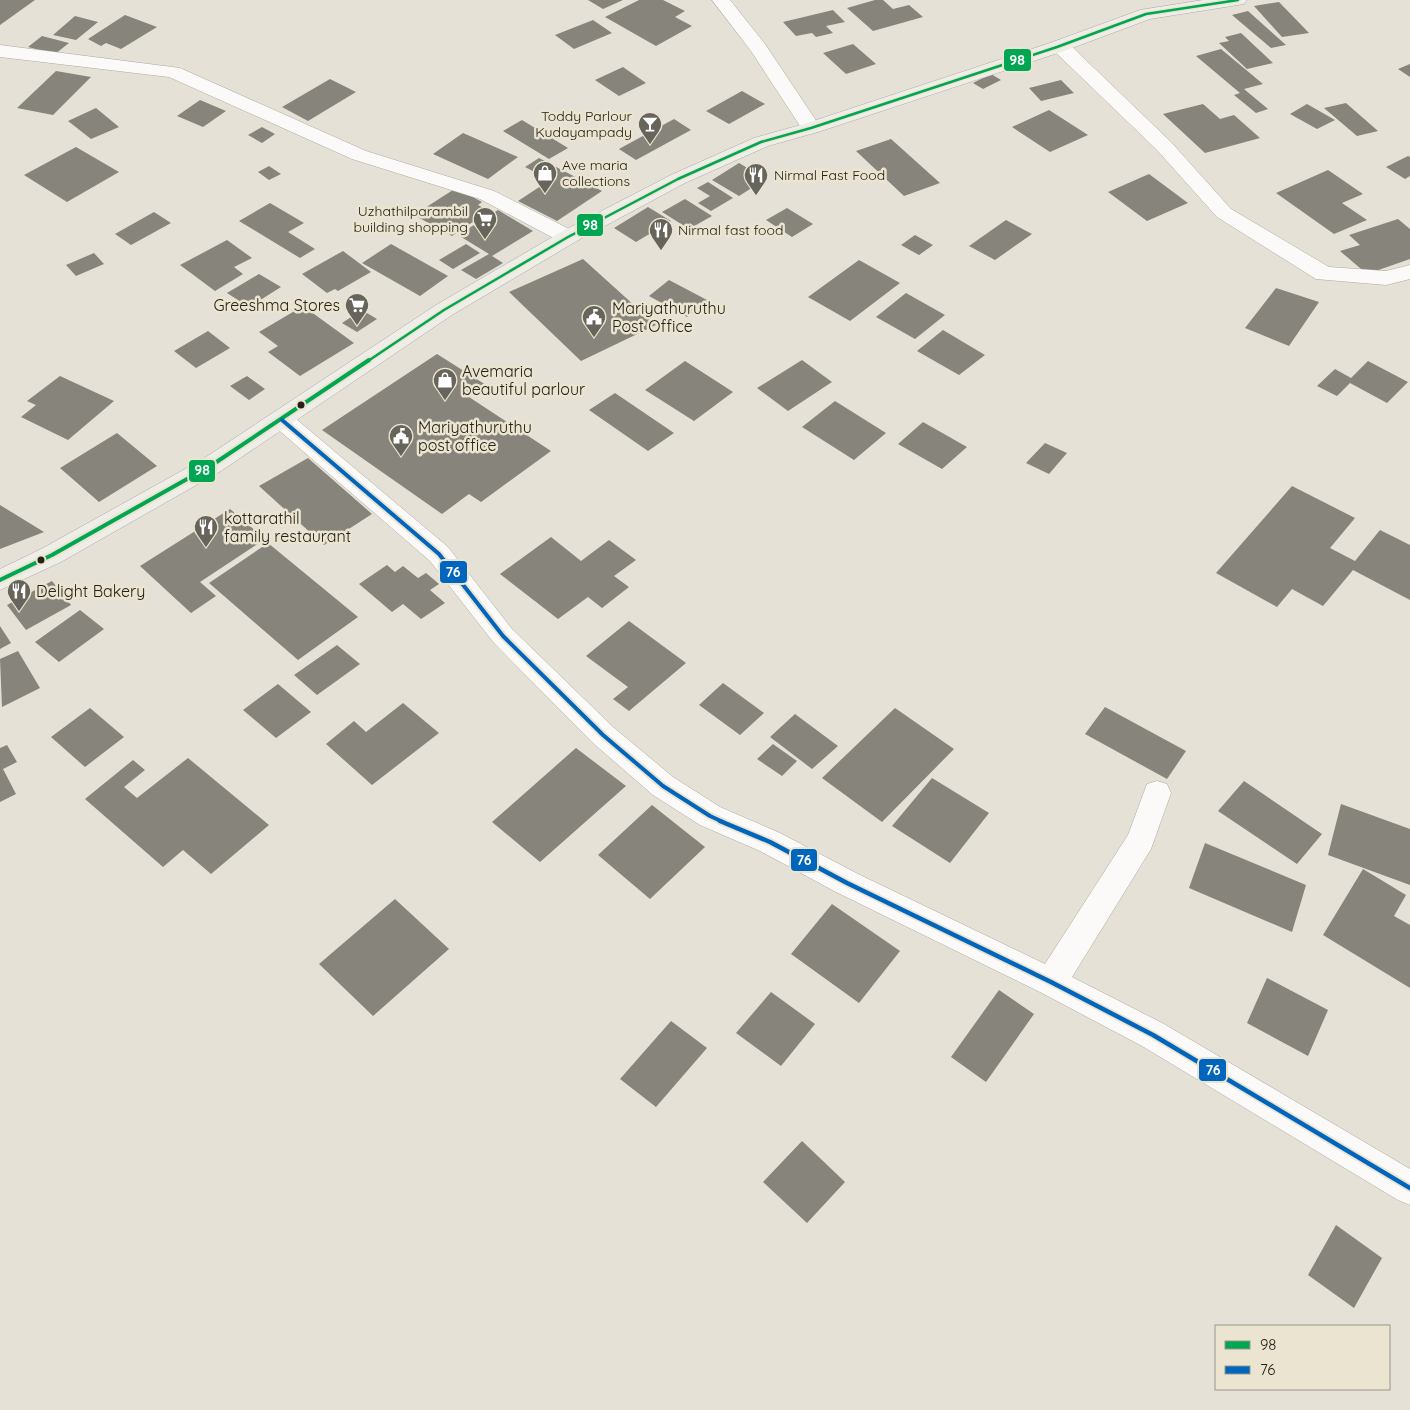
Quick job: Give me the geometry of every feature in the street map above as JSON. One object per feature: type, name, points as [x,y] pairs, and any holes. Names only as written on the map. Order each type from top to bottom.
[{"type":"main road","points":[[0,580],[52,554],[212,465],[444,310],[568,237],[678,179],[761,142],[811,128],[1060,46],[1146,14],[1238,0]]},
{"type":"street","points":[[721,0],[758,48],[811,128]]},
{"type":"street","points":[[1060,46],[1164,146],[1224,214],[1324,274],[1386,278],[1410,272]]},
{"type":"street","points":[[0,51],[174,72],[358,155],[487,195],[568,237]]},
{"type":"street","points":[[282,420],[438,554],[503,636],[603,735],[663,786],[710,816],[770,842],[846,884],[1052,982],[1153,1035],[1410,1188]]},
{"type":"street","points":[[1052,982],[1141,840],[1158,793]]},
{"type":"building","points":[[0,0],[35,0],[0,25]]},
{"type":"building","points":[[588,0],[623,0],[603,9]]},
{"type":"building","points":[[639,0],[663,0],[685,11],[675,17],[692,26],[656,46],[605,17]]},
{"type":"building","points":[[875,0],[883,0],[893,9],[909,5],[923,17],[873,31],[847,8]]},
{"type":"building","points":[[1279,2],[1309,33],[1282,37],[1254,6]]},
{"type":"building","points":[[833,10],[845,22],[826,26],[833,33],[816,37],[812,33],[796,36],[783,22]]},
{"type":"building","points":[[1248,11],[1286,45],[1271,48],[1232,15]]},
{"type":"building","points":[[125,15],[157,27],[121,49],[106,43],[101,46],[88,39]]},
{"type":"building","points":[[75,16],[98,22],[76,40],[53,35]]},
{"type":"building","points":[[593,20],[612,33],[574,49],[555,35]]},
{"type":"building","points":[[1241,33],[1273,63],[1247,69],[1219,43],[1229,41],[1225,37]]},
{"type":"building","points":[[42,36],[69,43],[55,54],[28,47]]},
{"type":"building","points":[[853,44],[876,64],[846,74],[823,53]]},
{"type":"building","points":[[1221,49],[1263,84],[1244,89],[1268,109],[1256,113],[1234,95],[1240,93],[1196,56]]},
{"type":"building","points":[[1410,64],[1410,77],[1398,69]]},
{"type":"building","points":[[623,67],[646,83],[619,96],[595,80]]},
{"type":"building","points":[[56,71],[91,77],[53,115],[17,108]]},
{"type":"building","points":[[991,74],[1001,80],[983,89],[973,83]]},
{"type":"building","points":[[330,79],[356,92],[308,121],[282,107]]},
{"type":"building","points":[[1061,80],[1074,93],[1041,101],[1029,88]]},
{"type":"building","points":[[742,91],[765,104],[729,124],[706,111]]},
{"type":"building","points":[[200,100],[226,111],[203,127],[177,116]]},
{"type":"building","points":[[1346,103],[1378,131],[1357,136],[1324,108]]},
{"type":"building","points":[[1203,104],[1220,119],[1234,115],[1260,138],[1205,153],[1163,114]]},
{"type":"building","points":[[1307,104],[1335,120],[1317,129],[1290,114]]},
{"type":"building","points":[[96,108],[119,127],[91,139],[68,121]]},
{"type":"building","points":[[1049,110],[1088,135],[1050,152],[1012,127]]},
{"type":"building","points":[[674,119],[691,130],[636,160],[619,149]]},
{"type":"building","points":[[522,120],[568,148],[549,159],[503,131]]},
{"type":"building","points":[[262,127],[275,134],[262,143],[248,135]]},
{"type":"building","points":[[463,133],[518,157],[488,179],[433,154]]},
{"type":"building","points":[[891,139],[940,183],[904,196],[856,151]]},
{"type":"building","points":[[76,147],[119,172],[67,202],[24,175]]},
{"type":"building","points":[[1408,156],[1410,157],[1410,176],[1405,179],[1386,167]]},
{"type":"building","points":[[539,158],[602,191],[557,221],[518,201],[550,180],[525,167]]},
{"type":"building","points":[[739,163],[766,179],[739,196],[712,180]]},
{"type":"building","points":[[269,166],[281,174],[269,180],[258,172]]},
{"type":"building","points":[[1328,170],[1363,194],[1342,203],[1367,220],[1334,234],[1276,193]]},
{"type":"building","points":[[1149,174],[1188,203],[1147,221],[1108,192]]},
{"type":"building","points":[[708,182],[733,198],[711,211],[698,203],[710,196],[697,188]]},
{"type":"building","points":[[456,188],[482,202],[478,205],[489,211],[452,236],[414,215]]},
{"type":"building","points":[[685,199],[712,216],[689,229],[662,212]]},
{"type":"building","points":[[270,203],[304,223],[288,232],[315,249],[300,258],[239,221]]},
{"type":"building","points":[[648,207],[671,221],[636,242],[614,228]]},
{"type":"building","points":[[787,208],[813,224],[792,237],[766,220]]},
{"type":"building","points":[[498,210],[533,231],[492,256],[503,263],[476,279],[461,270],[489,254],[458,235]]},
{"type":"building","points":[[154,212],[171,223],[131,245],[115,234]]},
{"type":"building","points":[[1398,219],[1410,229],[1410,259],[1367,274],[1340,251],[1360,245],[1349,235]]},
{"type":"building","points":[[1006,220],[1032,234],[995,260],[969,246]]},
{"type":"building","points":[[915,235],[933,245],[919,255],[901,245]]},
{"type":"building","points":[[227,240],[252,258],[234,267],[243,274],[215,291],[180,265]]},
{"type":"building","points":[[391,244],[448,276],[420,296],[362,263]]},
{"type":"building","points":[[466,244],[480,253],[453,269],[439,260]]},
{"type":"building","points":[[343,251],[371,272],[338,291],[335,289],[327,293],[302,274]]},
{"type":"building","points":[[94,253],[104,264],[76,276],[66,265]]},
{"type":"building","points":[[583,259],[656,325],[581,361],[509,292]]},
{"type":"building","points":[[859,260],[900,283],[850,321],[808,297]]},
{"type":"building","points":[[259,274],[281,287],[249,307],[227,293]]},
{"type":"building","points":[[669,280],[707,300],[687,317],[649,296]]},
{"type":"building","points":[[1276,288],[1319,302],[1289,346],[1245,328]]},
{"type":"building","points":[[906,293],[945,315],[915,339],[876,317]]},
{"type":"building","points":[[303,306],[354,343],[300,376],[268,352],[278,346],[259,332]]},
{"type":"building","points":[[362,310],[377,319],[357,332],[342,323]]},
{"type":"building","points":[[943,330],[985,355],[959,375],[917,351]]},
{"type":"building","points":[[208,331],[230,348],[196,368],[174,351]]},
{"type":"building","points":[[437,354],[486,385],[469,397],[551,451],[481,502],[469,494],[442,514],[322,430]]},
{"type":"building","points":[[802,360],[832,382],[788,411],[757,388]]},
{"type":"building","points":[[685,361],[733,392],[694,421],[645,390]]},
{"type":"building","points":[[1368,361],[1408,382],[1387,403],[1350,383],[1337,396],[1317,386],[1335,369],[1351,378]]},
{"type":"building","points":[[60,376],[114,401],[68,440],[21,417],[36,405],[27,401]]},
{"type":"building","points":[[247,376],[265,389],[249,400],[230,386]]},
{"type":"building","points":[[615,393],[674,433],[648,451],[589,410]]},
{"type":"building","points":[[835,401],[886,433],[854,460],[802,427]]},
{"type":"building","points":[[923,422],[967,447],[942,469],[898,444]]},
{"type":"building","points":[[117,433],[157,466],[99,502],[60,468]]},
{"type":"building","points":[[1045,443],[1067,453],[1049,474],[1026,463]]},
{"type":"building","points":[[308,458],[372,514],[324,545],[259,486]]},
{"type":"building","points":[[1292,486],[1355,518],[1330,548],[1355,561],[1380,530],[1410,545],[1410,600],[1353,570],[1323,606],[1292,589],[1277,607],[1216,573]]},
{"type":"building","points":[[0,505],[44,532],[0,549]]},
{"type":"building","points":[[230,509],[265,539],[200,582],[216,596],[191,613],[140,566]]},
{"type":"building","points":[[551,537],[581,561],[609,540],[636,560],[614,576],[629,587],[602,608],[588,597],[558,619],[500,574]]},
{"type":"building","points":[[268,543],[358,617],[298,660],[209,583]]},
{"type":"building","points":[[387,565],[395,572],[403,566],[418,578],[426,573],[439,584],[430,590],[445,603],[421,619],[403,604],[392,612],[359,584]]},
{"type":"building","points":[[52,581],[71,605],[26,630],[7,605]]},
{"type":"building","points":[[80,610],[104,629],[59,662],[35,642]]},
{"type":"building","points":[[629,621],[686,663],[629,711],[613,699],[628,687],[586,656]]},
{"type":"building","points":[[0,626],[11,643],[0,649]]},
{"type":"building","points":[[337,645],[360,664],[317,695],[294,675]]},
{"type":"building","points":[[18,651],[40,688],[2,707],[0,659]]},
{"type":"building","points":[[723,683],[764,713],[740,735],[699,705]]},
{"type":"building","points":[[278,684],[311,712],[276,738],[243,710]]},
{"type":"building","points":[[403,703],[439,733],[372,785],[326,744],[354,721],[366,732]]},
{"type":"building","points":[[1105,707],[1186,751],[1167,779],[1085,734]]},
{"type":"building","points":[[90,708],[124,737],[85,767],[51,737]]},
{"type":"building","points":[[895,708],[954,749],[882,822],[822,778]]},
{"type":"building","points":[[795,714],[838,746],[812,769],[770,737]]},
{"type":"building","points":[[773,744],[797,761],[782,776],[757,759]]},
{"type":"building","points":[[7,745],[17,762],[3,769],[16,794],[0,802],[0,748]]},
{"type":"building","points":[[576,748],[626,786],[540,862],[492,822]]},
{"type":"building","points":[[188,758],[269,825],[211,874],[183,850],[163,867],[85,799],[133,760],[145,770],[124,787],[137,798]]},
{"type":"building","points":[[932,778],[989,813],[950,863],[892,826]]},
{"type":"building","points":[[1244,781],[1322,834],[1297,864],[1218,811]]},
{"type":"building","points":[[1341,804],[1410,829],[1410,885],[1328,855]]},
{"type":"building","points":[[652,805],[705,847],[650,899],[598,855]]},
{"type":"building","points":[[1205,843],[1306,885],[1292,932],[1189,888]]},
{"type":"building","points":[[1363,869],[1406,895],[1394,916],[1410,925],[1410,988],[1323,935]]},
{"type":"building","points":[[395,899],[449,949],[373,1016],[319,964]]},
{"type":"building","points":[[832,904],[900,951],[859,1003],[791,954]]},
{"type":"building","points":[[1267,978],[1328,1010],[1308,1056],[1247,1023]]},
{"type":"building","points":[[999,990],[1034,1014],[986,1082],[951,1057]]},
{"type":"building","points":[[771,992],[815,1024],[781,1066],[736,1033]]},
{"type":"building","points":[[671,1021],[707,1048],[656,1107],[620,1079]]},
{"type":"building","points":[[802,1141],[845,1182],[807,1223],[763,1182]]},
{"type":"building","points":[[1336,1225],[1382,1258],[1354,1308],[1308,1275]]},
{"type":"transit line","name":"98","points":[[0,580],[52,555],[212,465],[444,310],[568,237],[678,179],[761,142],[811,128],[1057,47],[1146,14],[1238,0]]},
{"type":"transit line","name":"76","points":[[282,420],[439,554],[503,636],[603,735],[663,786],[710,816],[770,842],[847,883],[1051,982],[1153,1035],[1410,1188]]},
{"type":"place","name":"Toddy Parlour Kudayampady","points":[[650,145]]},
{"type":"place","name":"Ave maria collections","points":[[545,194]]},
{"type":"place","name":"Nirmal Fast Food","points":[[756,196]]},
{"type":"place","name":"Uzhathilparambil building shopping","points":[[485,240]]},
{"type":"place","name":"Nirmal fast food","points":[[661,251]]},
{"type":"place","name":"Greeshma Stores","points":[[357,326]]},
{"type":"place","name":"Mariyathuruthu Post Office","points":[[594,338]]},
{"type":"place","name":"Avemaria beautiful parlour","points":[[445,401]]},
{"type":"place","name":"Mariyathuruthu post office","points":[[401,457]]},
{"type":"place","name":"kottarathil family restaurant","points":[[206,548]]},
{"type":"place","name":"Delight Bakery","points":[[19,612]]}]
